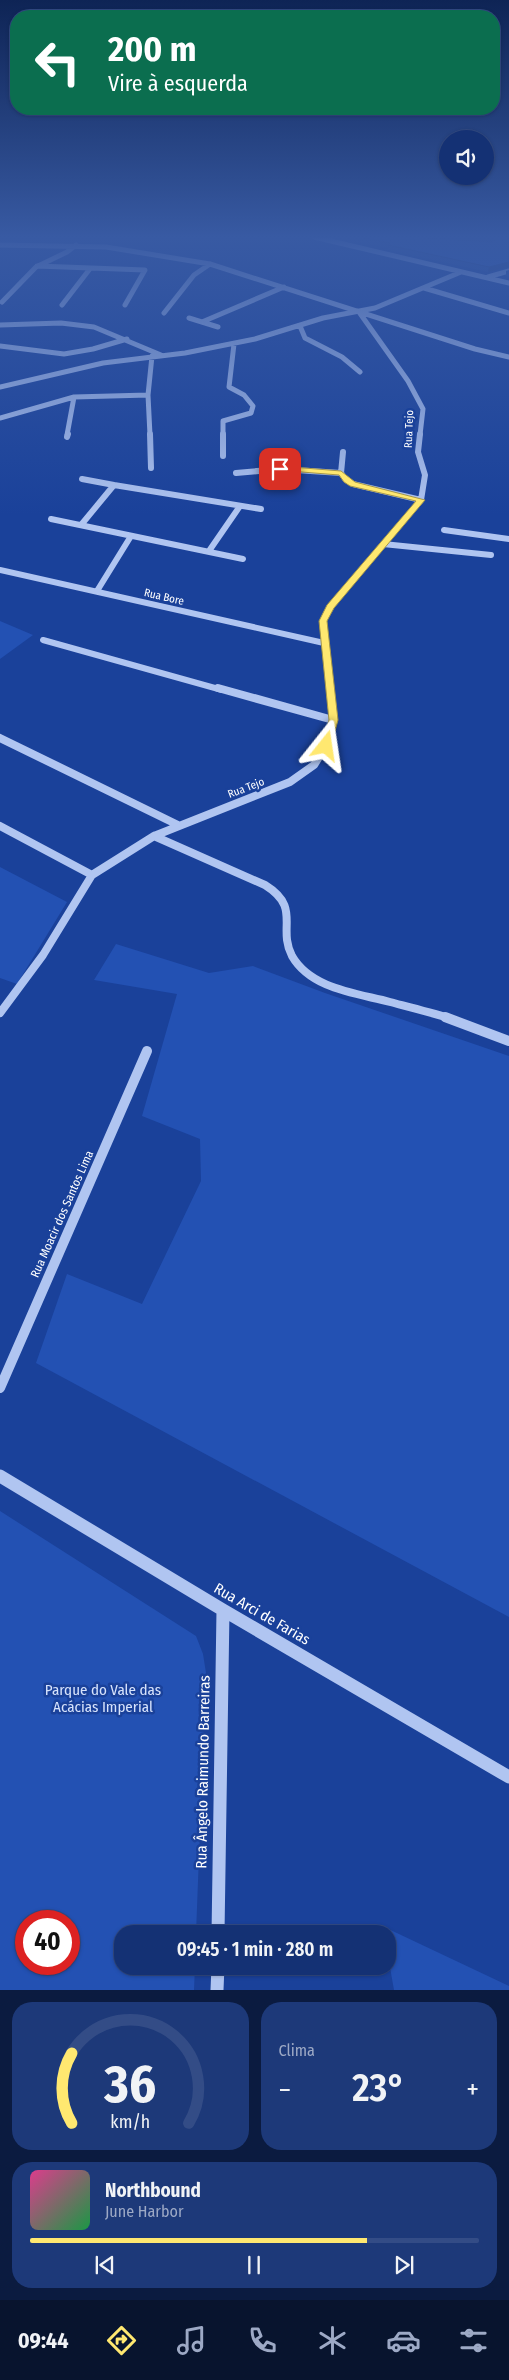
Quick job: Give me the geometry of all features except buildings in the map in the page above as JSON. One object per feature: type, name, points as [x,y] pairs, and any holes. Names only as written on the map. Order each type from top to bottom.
[{"type":"street","points":[[103,330],[162,355]]},
{"type":"street","points":[[0,387],[103,363],[185,353],[234,344],[286,330]]},
{"type":"street","points":[[302,330],[305,338],[342,357],[360,372]]},
{"type":"street","name":"Rua Tejo","points":[[0,1013],[43,955],[92,875],[154,836],[290,782],[314,765],[326,746],[333,720],[331,685],[324,643],[323,621],[330,607],[421,500],[424,475],[418,452],[423,409],[408,381],[372,330]]},
{"type":"street","points":[[415,330],[475,349],[509,357]]},
{"type":"street","points":[[0,346],[64,354],[128,339]]},
{"type":"street","points":[[222,456],[223,421],[251,413],[253,406],[244,395],[229,387],[234,344]]},
{"type":"street","points":[[151,468],[148,395],[152,356]]},
{"type":"street","points":[[0,418],[74,397],[148,395]]},
{"type":"street","points":[[67,437],[74,397]]},
{"type":"street","points":[[342,452],[341,473],[346,480],[353,484],[421,500]]},
{"type":"street","points":[[236,473],[280,469],[341,473]]},
{"type":"street","points":[[82,479],[261,509]]},
{"type":"street","points":[[81,525],[114,485]]},
{"type":"street","points":[[209,551],[240,506]]},
{"type":"street","points":[[51,519],[243,559]]},
{"type":"street","points":[[444,530],[509,539]]},
{"type":"street","points":[[97,591],[131,536]]},
{"type":"street","points":[[383,544],[491,555]]},
{"type":"street","name":"Rua Bore","points":[[0,570],[324,643]]},
{"type":"street","points":[[43,640],[333,720]]},
{"type":"street","points":[[0,738],[178,825]]},
{"type":"street","points":[[0,826],[92,875]]},
{"type":"street","points":[[154,836],[265,885],[280,896],[286,908],[286,944],[296,964],[309,975],[332,987],[445,1016],[509,1041]]},
{"type":"street","name":"Rua Moacir dos Santos Lima","points":[[0,1388],[147,1051]]},
{"type":"street","name":"Rua Arci de Farias","points":[[0,1476],[509,1778]]},
{"type":"street","name":"Rua Ângelo Raimundo Barreiras","points":[[218,1925],[223,1610]]},
{"type":"street","points":[[217,1990],[218,1975]]},
{"type":"green space","points":[[0,621],[33,635],[0,659]]},
{"type":"green space","points":[[0,867],[67,902],[17,984],[0,978]]},
{"type":"green space","points":[[116,944],[209,973],[253,966],[325,993],[509,1056],[509,1617],[36,1363],[67,1274],[142,1304],[201,1181],[200,1139],[142,1116],[177,994],[94,980]]},
{"type":"green space","name":"Parque do Vale das Acácias Imperial","points":[[0,1511],[196,1636],[203,1654],[206,1673],[196,1925],[114,1925],[114,1975],[195,1975],[194,1990],[0,1990]]},
{"type":"green space","points":[[396,1933],[509,1986],[509,1990],[394,1990],[391,1975],[396,1975]]},
{"type":"route","points":[[280,469],[341,473],[346,480],[353,484],[421,500],[330,607],[323,621],[324,643],[331,685],[333,720],[326,746]]}]
